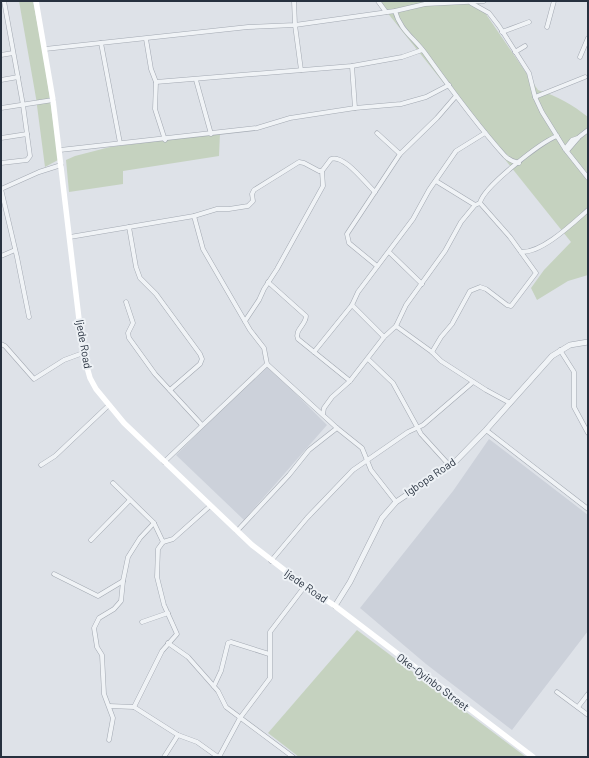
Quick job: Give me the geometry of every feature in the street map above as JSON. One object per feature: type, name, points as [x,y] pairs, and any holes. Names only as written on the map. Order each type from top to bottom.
[{"type":"main road","name":"Ijede Road","points":[[36,1],[45,49],[60,150],[83,353],[90,378],[108,405],[124,423],[210,506],[270,561],[335,606]]},
{"type":"main road","name":"Oke-Oyinbo Street","points":[[335,606],[533,757]]},
{"type":"street","points":[[1,163],[29,158],[23,105],[4,1]]},
{"type":"street","points":[[294,1],[295,25],[301,70]]},
{"type":"street","points":[[378,1],[386,12]]},
{"type":"street","points":[[45,49],[248,27],[295,25],[395,11],[425,2],[471,3],[484,1]]},
{"type":"street","points":[[547,26],[554,1]]},
{"type":"street","points":[[471,3],[489,13],[529,72],[542,112],[566,150],[587,177]]},
{"type":"street","points":[[395,11],[405,31],[422,50],[486,133],[505,156],[519,163]]},
{"type":"street","points":[[502,32],[529,22]]},
{"type":"street","points":[[146,38],[151,69],[156,82],[155,109],[165,140]]},
{"type":"street","points":[[580,57],[588,38]]},
{"type":"street","points":[[101,43],[120,144]]},
{"type":"street","points":[[515,52],[525,46]]},
{"type":"street","points":[[156,82],[196,80],[352,66],[402,57],[422,50]]},
{"type":"street","points":[[1,55],[13,53]]},
{"type":"street","points":[[352,66],[355,108]]},
{"type":"street","points":[[1,80],[18,77]]},
{"type":"street","points":[[536,97],[585,77]]},
{"type":"street","points":[[196,80],[211,134]]},
{"type":"street","points":[[60,150],[165,140],[257,128],[283,119],[355,108],[400,104],[426,97],[449,85]]},
{"type":"street","points":[[377,266],[349,243],[347,234],[400,154],[437,118],[456,96]]},
{"type":"street","points":[[1,108],[53,100]]},
{"type":"street","points":[[566,150],[588,130]]},
{"type":"street","points":[[376,133],[400,154]]},
{"type":"street","points":[[314,352],[352,304],[358,292],[413,219],[456,151],[486,133]]},
{"type":"street","points":[[1,138],[26,134]]},
{"type":"street","points":[[323,414],[324,408],[332,397],[350,382],[384,337],[396,326],[406,305],[445,251],[461,222],[477,204],[490,185],[543,142],[557,136]]},
{"type":"street","points":[[560,141],[579,138]]},
{"type":"street","points":[[566,150],[572,140]]},
{"type":"street","points":[[245,321],[259,300],[323,186],[322,171],[331,159],[338,158],[348,164],[375,192]]},
{"type":"street","points":[[70,237],[194,216],[217,209],[229,209],[250,205],[253,202],[252,194],[254,190],[299,162],[304,162],[319,172],[322,171]]},
{"type":"street","points":[[29,317],[1,189],[39,172],[61,165]]},
{"type":"street","points":[[432,352],[441,337],[452,324],[470,291],[480,287],[486,289],[507,305],[513,304],[536,273],[521,252],[477,204],[436,181]]},
{"type":"street","points":[[521,252],[531,251],[538,248],[565,229],[588,210]]},
{"type":"street","points":[[194,216],[203,249],[245,321],[264,348],[267,364],[319,410],[336,428],[362,448],[366,462],[396,502]]},
{"type":"street","points":[[129,226],[136,267],[140,278],[156,294],[200,354],[202,359],[200,364],[170,390]]},
{"type":"street","points":[[1,256],[15,250]]},
{"type":"street","points":[[389,252],[422,284]]},
{"type":"street","points":[[268,282],[306,316],[306,320],[296,337],[350,382]]},
{"type":"street","points":[[126,302],[133,323],[128,335],[155,374],[202,425]]},
{"type":"street","points":[[352,304],[384,337]]},
{"type":"street","points":[[396,326],[432,352],[441,362],[510,403]]},
{"type":"street","name":"Igbopa Road","points":[[335,606],[350,582],[382,518],[396,502],[450,466],[486,430],[546,362],[560,350],[570,345],[588,342]]},
{"type":"street","points":[[1,344],[5,346],[34,379],[64,360],[83,353]]},
{"type":"street","points":[[560,350],[574,372],[574,407],[588,433]]},
{"type":"street","points":[[368,359],[394,383],[421,434],[450,466]]},
{"type":"street","points":[[164,462],[267,364]]},
{"type":"street","points":[[270,561],[307,518],[353,470],[408,432],[418,428],[438,413],[473,382]]},
{"type":"street","points":[[41,465],[55,456],[108,405]]},
{"type":"street","points":[[319,410],[324,408]]},
{"type":"street","points":[[237,531],[289,475],[309,450],[336,428]]},
{"type":"street","points":[[486,430],[588,509]]},
{"type":"street","points":[[113,483],[154,524],[164,542]]},
{"type":"street","points":[[91,540],[130,500]]},
{"type":"street","points":[[134,707],[162,651],[177,634],[168,613],[157,577],[158,549],[164,542],[173,539],[210,506]]},
{"type":"street","points":[[109,740],[113,718],[103,687],[102,655],[98,647],[94,628],[99,618],[114,609],[121,601],[122,582],[128,557],[133,548],[154,524]]},
{"type":"street","points":[[54,574],[98,596],[122,582]]},
{"type":"street","points":[[109,706],[134,707],[178,735],[197,742],[219,757],[240,718],[262,691],[270,678],[272,664],[269,654],[270,632],[305,586]]},
{"type":"street","points":[[142,622],[168,613]]},
{"type":"street","points":[[214,686],[221,671],[228,643],[231,642],[269,654]]},
{"type":"street","points":[[168,643],[188,657],[221,695],[226,707],[293,757]]},
{"type":"street","points":[[557,692],[588,715]]},
{"type":"street","points":[[578,707],[588,694]]},
{"type":"street","points":[[164,757],[178,735]]},
{"type":"shaded area","points":[[265,368],[268,368],[327,425],[244,520],[176,455],[251,380]]},
{"type":"shaded area","points":[[489,439],[588,515],[588,631],[512,730],[426,664],[360,608],[453,491]]},
{"type":"green space","points":[[19,1],[33,1],[44,58],[58,156],[58,160],[45,167],[36,98]]},
{"type":"green space","points":[[378,1],[477,1],[538,90],[564,101],[588,117],[588,275],[568,281],[537,300],[531,288],[544,270],[571,242]]},
{"type":"green space","points":[[220,133],[219,156],[123,171],[123,184],[69,192],[66,160],[75,156],[110,147]]},
{"type":"green space","points":[[357,630],[526,757],[299,757],[268,733]]}]
